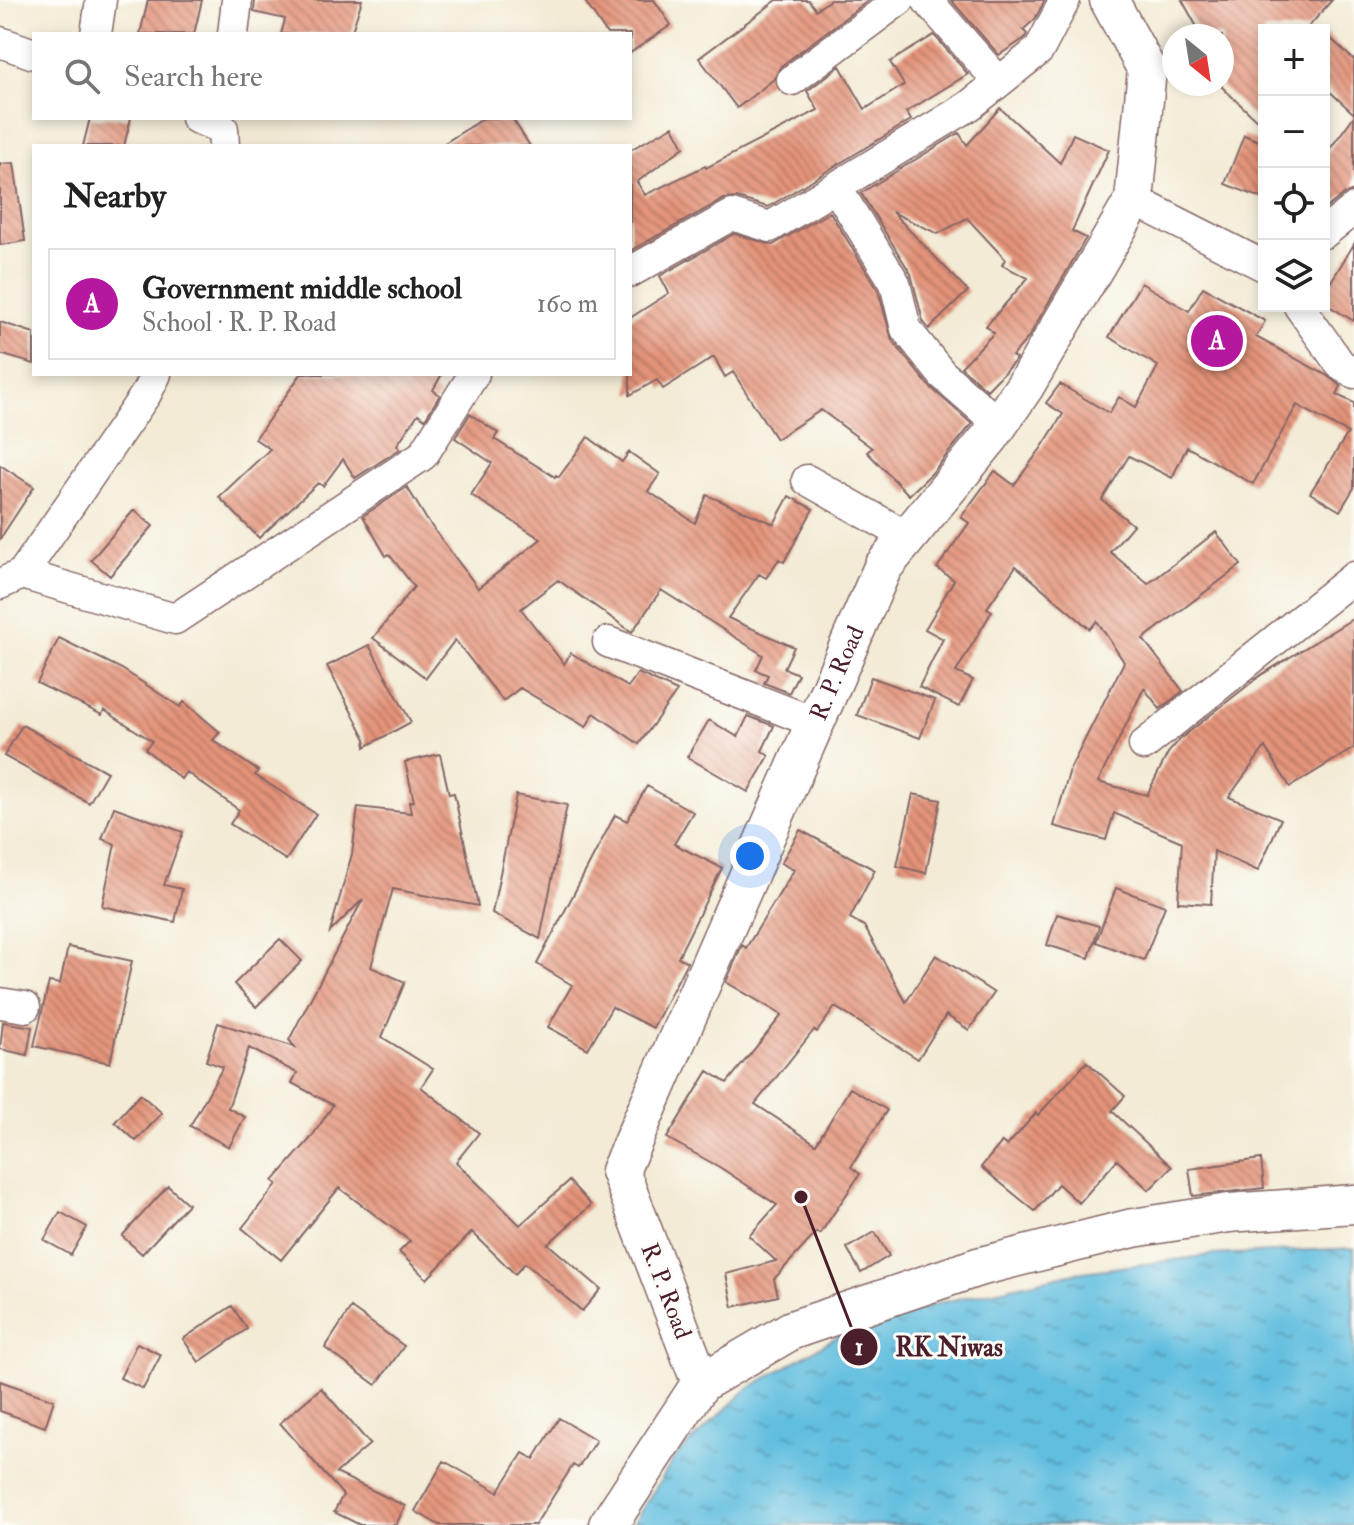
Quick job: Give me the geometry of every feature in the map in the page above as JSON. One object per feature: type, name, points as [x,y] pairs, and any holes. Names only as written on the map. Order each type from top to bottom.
[{"type":"street","points":[[96,32],[101,0]]},
{"type":"street","points":[[233,32],[237,0]]},
{"type":"street","points":[[792,80],[899,0]]},
{"type":"street","points":[[927,0],[999,82]]},
{"type":"street","points":[[632,271],[732,215],[770,227],[969,106],[1039,50],[1065,0]]},
{"type":"street","name":"R. P. Road","points":[[701,1383],[620,1171],[883,567],[999,424],[1025,386],[1134,200],[1147,70],[1109,0]]},
{"type":"street","points":[[0,42],[32,53]]},
{"type":"street","points":[[836,187],[895,283],[906,329],[942,374],[999,424]]},
{"type":"street","points":[[1134,200],[1258,263]]},
{"type":"street","points":[[1330,228],[1354,209]]},
{"type":"street","points":[[1303,312],[1340,364],[1354,373]]},
{"type":"street","points":[[155,376],[146,394],[11,579],[175,619],[423,455],[473,376]]},
{"type":"street","points":[[807,480],[908,537]]},
{"type":"street","points":[[1144,745],[1354,577]]},
{"type":"street","points":[[608,642],[816,723]]},
{"type":"street","points":[[608,1525],[701,1383],[792,1330],[978,1267],[1133,1228],[1229,1213],[1354,1204]]},
{"type":"water","points":[[1354,1248],[1354,1525],[632,1525],[676,1456],[746,1390],[843,1333],[939,1303],[1075,1273],[1212,1255]]},
{"type":"building","points":[[148,0],[202,0],[194,32],[140,32]]},
{"type":"building","points":[[255,0],[362,0],[352,32],[282,32],[285,19],[254,12]]},
{"type":"building","points":[[584,0],[654,0],[671,25],[632,52],[632,32],[606,32]]},
{"type":"building","points":[[777,0],[808,0],[816,10],[830,0],[869,0],[781,66],[774,79],[737,108],[699,58]]},
{"type":"building","points":[[951,0],[1045,0],[1035,19],[1023,30],[1027,34],[1025,38],[999,55]]},
{"type":"building","points":[[1182,0],[1332,0],[1311,24],[1258,24],[1258,121],[1231,96],[1234,96],[1234,24],[1195,24]]},
{"type":"building","points":[[934,35],[968,74],[906,112],[911,120],[768,207],[737,198],[724,199],[632,250],[632,149],[673,126],[684,147],[637,182],[645,195],[706,168],[818,110],[807,91],[840,66],[865,109],[904,85],[890,62]]},
{"type":"building","points":[[1330,38],[1354,60],[1354,114],[1330,92]]},
{"type":"building","points":[[1000,108],[1060,163],[1073,134],[1109,150],[1072,231],[1086,238],[1028,338],[1012,356],[1016,359],[987,390],[961,367],[994,333],[986,326],[1028,278],[1002,265],[1005,259],[967,218],[938,234],[892,212],[968,291],[929,329],[923,321],[911,274],[861,193],[959,133],[967,145]]},
{"type":"building","points":[[1354,116],[1354,191],[1330,205],[1330,168],[1330,149]]},
{"type":"building","points":[[90,120],[130,120],[124,144],[84,144]]},
{"type":"building","points":[[481,120],[513,120],[529,144],[443,144]]},
{"type":"building","points":[[1244,135],[1258,141],[1258,197],[1225,184]]},
{"type":"building","points":[[14,163],[25,241],[0,245],[0,164]]},
{"type":"building","points":[[830,212],[878,290],[892,340],[928,385],[972,424],[932,473],[909,495],[867,452],[872,448],[821,410],[776,439],[733,372],[725,377],[714,357],[663,389],[657,380],[630,395],[632,317],[669,293],[660,276],[734,234],[773,245]]},
{"type":"building","points":[[1354,244],[1354,321],[1330,307],[1330,283]]},
{"type":"building","points":[[1141,283],[1189,311],[1203,287],[1265,321],[1256,337],[1326,375],[1341,386],[1337,395],[1354,403],[1354,488],[1340,511],[1310,493],[1348,433],[1297,405],[1253,484],[1187,447],[1172,478],[1129,456],[1102,500],[1133,525],[1110,552],[1148,584],[1216,532],[1241,565],[1143,639],[1183,691],[1160,709],[1144,688],[1098,782],[1147,795],[1168,753],[1180,739],[1261,675],[1354,618],[1354,748],[1290,787],[1265,747],[1229,797],[1281,819],[1258,871],[1214,851],[1211,904],[1178,902],[1182,842],[1114,813],[1106,840],[1054,826],[1070,769],[1124,662],[1097,621],[1090,629],[1016,566],[987,608],[992,611],[956,672],[973,680],[959,707],[919,687],[943,639],[925,629],[954,580],[937,568],[969,523],[961,517],[995,471],[1014,485],[1042,447],[1063,414],[1046,403],[1060,384],[1109,413],[1119,397],[1136,407],[1158,366],[1109,337]]},
{"type":"building","points":[[0,322],[32,332],[32,363],[0,354]]},
{"type":"building","points":[[300,376],[441,376],[433,390],[440,395],[425,419],[418,414],[397,445],[400,449],[355,478],[343,459],[323,486],[318,483],[259,538],[219,497],[270,449],[255,439]]},
{"type":"building","points":[[470,414],[498,433],[494,439],[555,477],[559,477],[588,437],[622,462],[629,452],[660,474],[648,491],[695,523],[707,495],[774,524],[789,496],[813,509],[784,562],[779,559],[766,578],[759,574],[728,618],[794,647],[784,668],[798,674],[789,693],[764,683],[768,675],[756,670],[763,655],[661,590],[632,632],[558,580],[521,609],[564,664],[571,653],[628,687],[638,673],[677,691],[639,744],[594,713],[586,727],[520,688],[503,701],[455,640],[426,678],[373,638],[414,587],[389,554],[386,556],[363,516],[407,487],[427,520],[478,588],[541,539],[471,495],[492,463],[455,438]]},
{"type":"building","points":[[0,465],[34,487],[0,539]]},
{"type":"building","points":[[134,510],[153,526],[110,576],[91,560]]},
{"type":"building","points":[[59,638],[122,669],[180,707],[184,702],[220,732],[213,740],[258,771],[255,775],[316,814],[286,860],[230,824],[239,810],[186,772],[181,779],[145,749],[152,741],[104,710],[102,715],[37,683]]},
{"type":"building","points":[[369,645],[411,722],[365,747],[366,739],[327,666]]},
{"type":"building","points":[[871,677],[935,700],[920,738],[857,715]]},
{"type":"building","points":[[748,716],[774,726],[762,751],[769,756],[748,792],[687,757],[709,720],[738,737]]},
{"type":"building","points":[[22,725],[107,772],[89,803],[4,756]]},
{"type":"building","points":[[440,754],[449,794],[454,793],[478,906],[393,889],[371,967],[405,982],[382,1037],[433,1069],[421,1087],[479,1133],[456,1162],[520,1225],[569,1181],[591,1205],[548,1244],[601,1289],[582,1311],[525,1263],[515,1274],[472,1232],[427,1279],[399,1252],[410,1241],[339,1188],[281,1260],[242,1228],[277,1184],[273,1181],[311,1138],[333,1105],[292,1083],[297,1073],[249,1048],[228,1108],[245,1117],[229,1147],[190,1126],[223,1067],[206,1061],[218,1023],[295,1047],[289,1040],[363,899],[330,932],[352,854],[358,807],[411,813],[409,802],[414,801],[405,762]]},
{"type":"building","points":[[647,786],[693,812],[674,844],[722,868],[678,957],[687,962],[653,1028],[612,1007],[588,1049],[548,1027],[572,985],[537,964],[615,815],[627,821]]},
{"type":"building","points":[[913,794],[941,800],[926,873],[897,866]]},
{"type":"building","points":[[516,795],[567,805],[540,939],[492,913]]},
{"type":"building","points":[[114,807],[183,832],[164,885],[182,889],[175,922],[102,906],[115,844],[102,839]]},
{"type":"building","points":[[800,830],[875,870],[850,918],[864,926],[906,1002],[936,955],[994,993],[969,1030],[946,1015],[918,1059],[835,1007],[817,1032],[814,1030],[755,1104],[816,1144],[850,1088],[887,1110],[851,1167],[860,1174],[820,1234],[817,1232],[774,1279],[778,1296],[733,1307],[726,1274],[776,1261],[749,1236],[777,1205],[721,1168],[667,1138],[708,1071],[727,1083],[782,1015],[726,982],[742,945],[746,948],[794,870],[781,863]]},
{"type":"building","points":[[1116,888],[1165,906],[1144,960],[1096,942]]},
{"type":"building","points":[[1057,914],[1099,926],[1089,958],[1047,945]]},
{"type":"building","points":[[280,939],[302,961],[256,1007],[234,984]]},
{"type":"building","points":[[68,947],[132,961],[110,1063],[34,1046],[49,982],[60,984]]},
{"type":"building","points":[[3,1022],[32,1027],[27,1055],[0,1049]]},
{"type":"building","points":[[1087,1062],[1125,1096],[1112,1111],[1172,1167],[1149,1190],[1117,1160],[1079,1203],[1058,1184],[1035,1211],[981,1167],[1002,1142],[1007,1146]]},
{"type":"building","points":[[140,1094],[162,1113],[136,1141],[115,1122]]},
{"type":"building","points":[[1261,1159],[1264,1188],[1193,1196],[1189,1169]]},
{"type":"building","points":[[168,1186],[188,1204],[142,1254],[122,1236]]},
{"type":"building","points":[[60,1212],[87,1227],[71,1255],[44,1240]]},
{"type":"building","points":[[875,1232],[889,1256],[861,1273],[847,1248]]},
{"type":"building","points":[[232,1306],[247,1329],[199,1362],[183,1339]]},
{"type":"building","points":[[351,1308],[404,1346],[376,1385],[325,1348]]},
{"type":"building","points":[[137,1343],[161,1355],[143,1389],[120,1378]]},
{"type":"building","points":[[0,1381],[54,1400],[45,1427],[0,1411]]},
{"type":"building","points":[[321,1388],[370,1444],[336,1473],[405,1506],[396,1525],[360,1525],[334,1512],[343,1495],[280,1423]]},
{"type":"building","points":[[559,1418],[596,1440],[578,1468],[573,1465],[535,1525],[439,1525],[415,1511],[444,1461],[498,1492],[523,1453],[534,1459]]},
{"type":"place","name":"Government middle school","points":[[1217,341]]},
{"type":"place","name":"RK Niwas","points":[[801,1197]]}]
